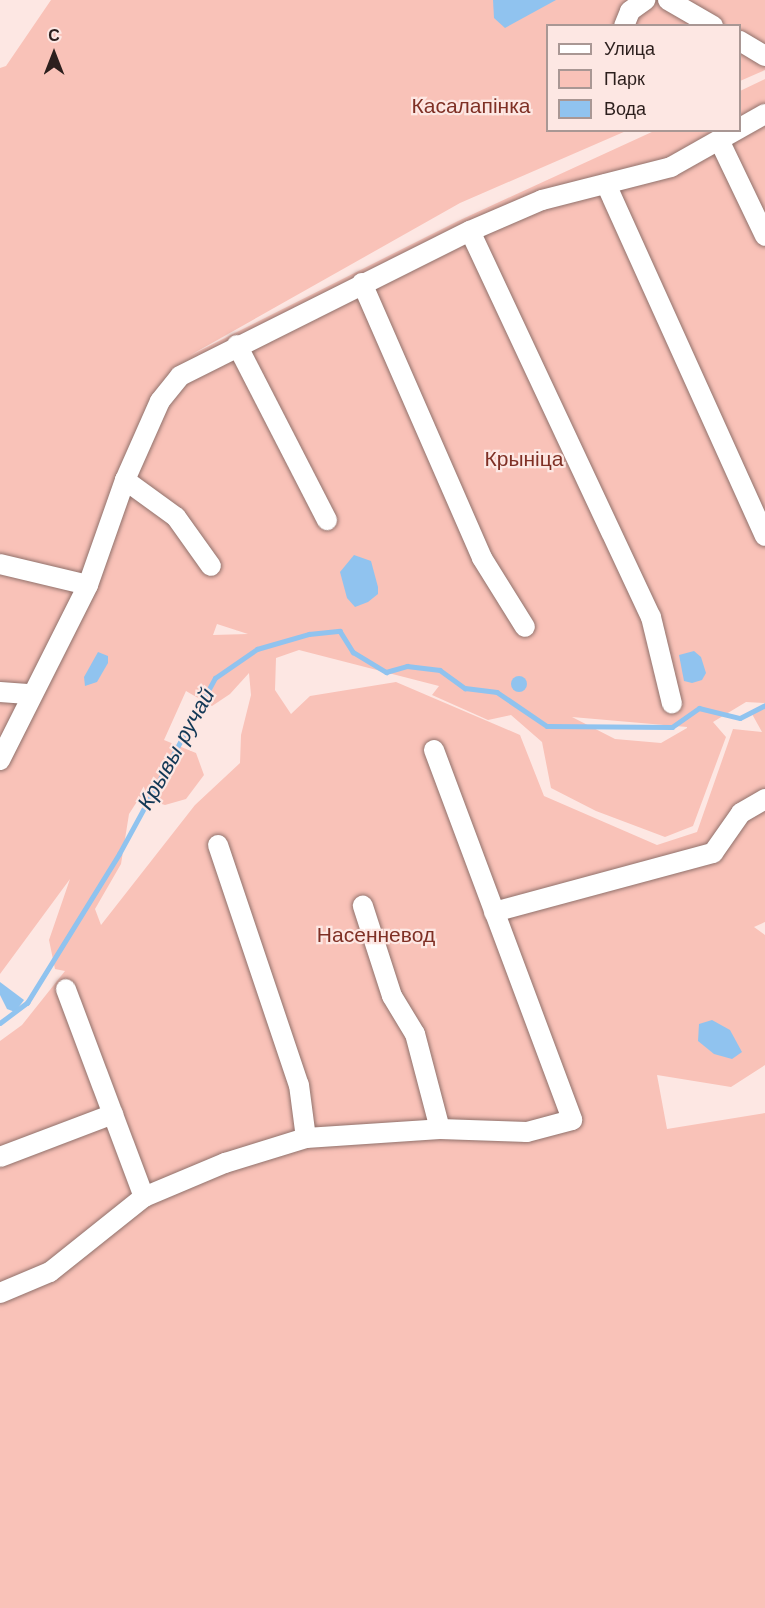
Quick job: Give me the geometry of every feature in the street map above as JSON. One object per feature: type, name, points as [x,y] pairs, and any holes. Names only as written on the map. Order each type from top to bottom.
[{"type":"street","points":[[625,24],[630,11],[645,0]]},
{"type":"street","points":[[668,0],[709,24]]},
{"type":"street","points":[[741,42],[765,56]]},
{"type":"street","points":[[741,129],[765,114]]},
{"type":"street","points":[[0,760],[31,694],[88,585],[125,480],[160,401],[180,376],[237,345],[470,231],[542,200],[671,167],[736,132]]},
{"type":"street","points":[[720,142],[765,236]]},
{"type":"street","points":[[606,184],[765,536]]},
{"type":"street","points":[[470,231],[651,617],[672,704]]},
{"type":"street","points":[[362,283],[482,558],[525,627]]},
{"type":"street","points":[[237,345],[327,520]]},
{"type":"street","points":[[125,480],[176,517],[211,567]]},
{"type":"street","points":[[0,564],[88,585]]},
{"type":"street","points":[[0,692],[31,694]]},
{"type":"street","points":[[0,1293],[50,1272],[144,1197],[225,1163],[306,1138],[440,1129],[527,1132],[572,1120],[434,750]]},
{"type":"street","points":[[494,912],[713,853],[741,813],[765,799]]},
{"type":"street","points":[[218,845],[299,1085],[306,1138]]},
{"type":"street","points":[[363,906],[392,996],[415,1034],[440,1129]]},
{"type":"street","points":[[66,988],[144,1197]]},
{"type":"street","points":[[0,1157],[113,1114]]},
{"type":"green space","points":[[51,0],[765,0],[765,70],[741,81],[741,24],[546,24],[546,132],[624,132],[460,203],[189,356],[458,221],[652,132],[741,132],[741,91],[765,79],[765,703],[746,702],[713,722],[726,737],[693,826],[665,837],[596,811],[551,788],[542,742],[511,715],[488,720],[432,695],[439,686],[299,650],[276,658],[275,690],[291,714],[310,696],[396,682],[520,735],[544,796],[657,845],[697,832],[733,729],[762,732],[752,714],[765,708],[765,922],[754,927],[765,935],[765,1065],[731,1087],[657,1075],[667,1129],[765,1113],[765,1608],[0,1608],[0,1041],[22,1025],[65,971],[55,969],[49,940],[70,879],[0,974],[0,68],[6,66]],"holes":[[[217,624],[248,634],[213,635]],[[249,673],[251,695],[241,735],[240,763],[195,805],[101,925],[95,909],[121,864],[129,814],[140,797],[165,805],[186,799],[204,775],[196,753],[164,740],[186,691],[212,706],[230,694]],[[572,717],[687,727],[687,728],[661,743],[615,739]]]},
{"type":"water","points":[[493,0],[556,0],[505,28],[494,18]]},
{"type":"water","points":[[354,555],[371,561],[378,587],[378,594],[368,602],[355,607],[347,598],[340,572]]},
{"type":"water","points":[[694,651],[701,657],[706,673],[702,680],[692,683],[684,681],[679,655]]},
{"type":"water","points":[[98,652],[108,656],[108,663],[97,682],[85,686],[84,677]]},
{"type":"water","points":[[516,676],[522,676],[527,684],[525,690],[516,692],[511,687],[511,681]]},
{"type":"water","points":[[0,982],[24,1000],[15,1012],[7,1009],[0,995]]},
{"type":"water","points":[[712,1020],[730,1030],[742,1052],[732,1059],[714,1054],[698,1041],[699,1024]]},
{"type":"waterway","name":"Крывы ручай","points":[[0,1023],[27,1003],[119,854],[215,678],[257,649],[309,634],[340,631],[353,652],[386,672],[407,666],[440,670],[465,688],[497,692],[547,726],[672,727],[699,708],[740,718],[765,705]]},
{"type":"park label","name":"Касалапінка","points":[[471,106]]},
{"type":"park label","name":"Крыніца","points":[[524,459]]},
{"type":"park label","name":"Насенневод","points":[[376,935]]}]
